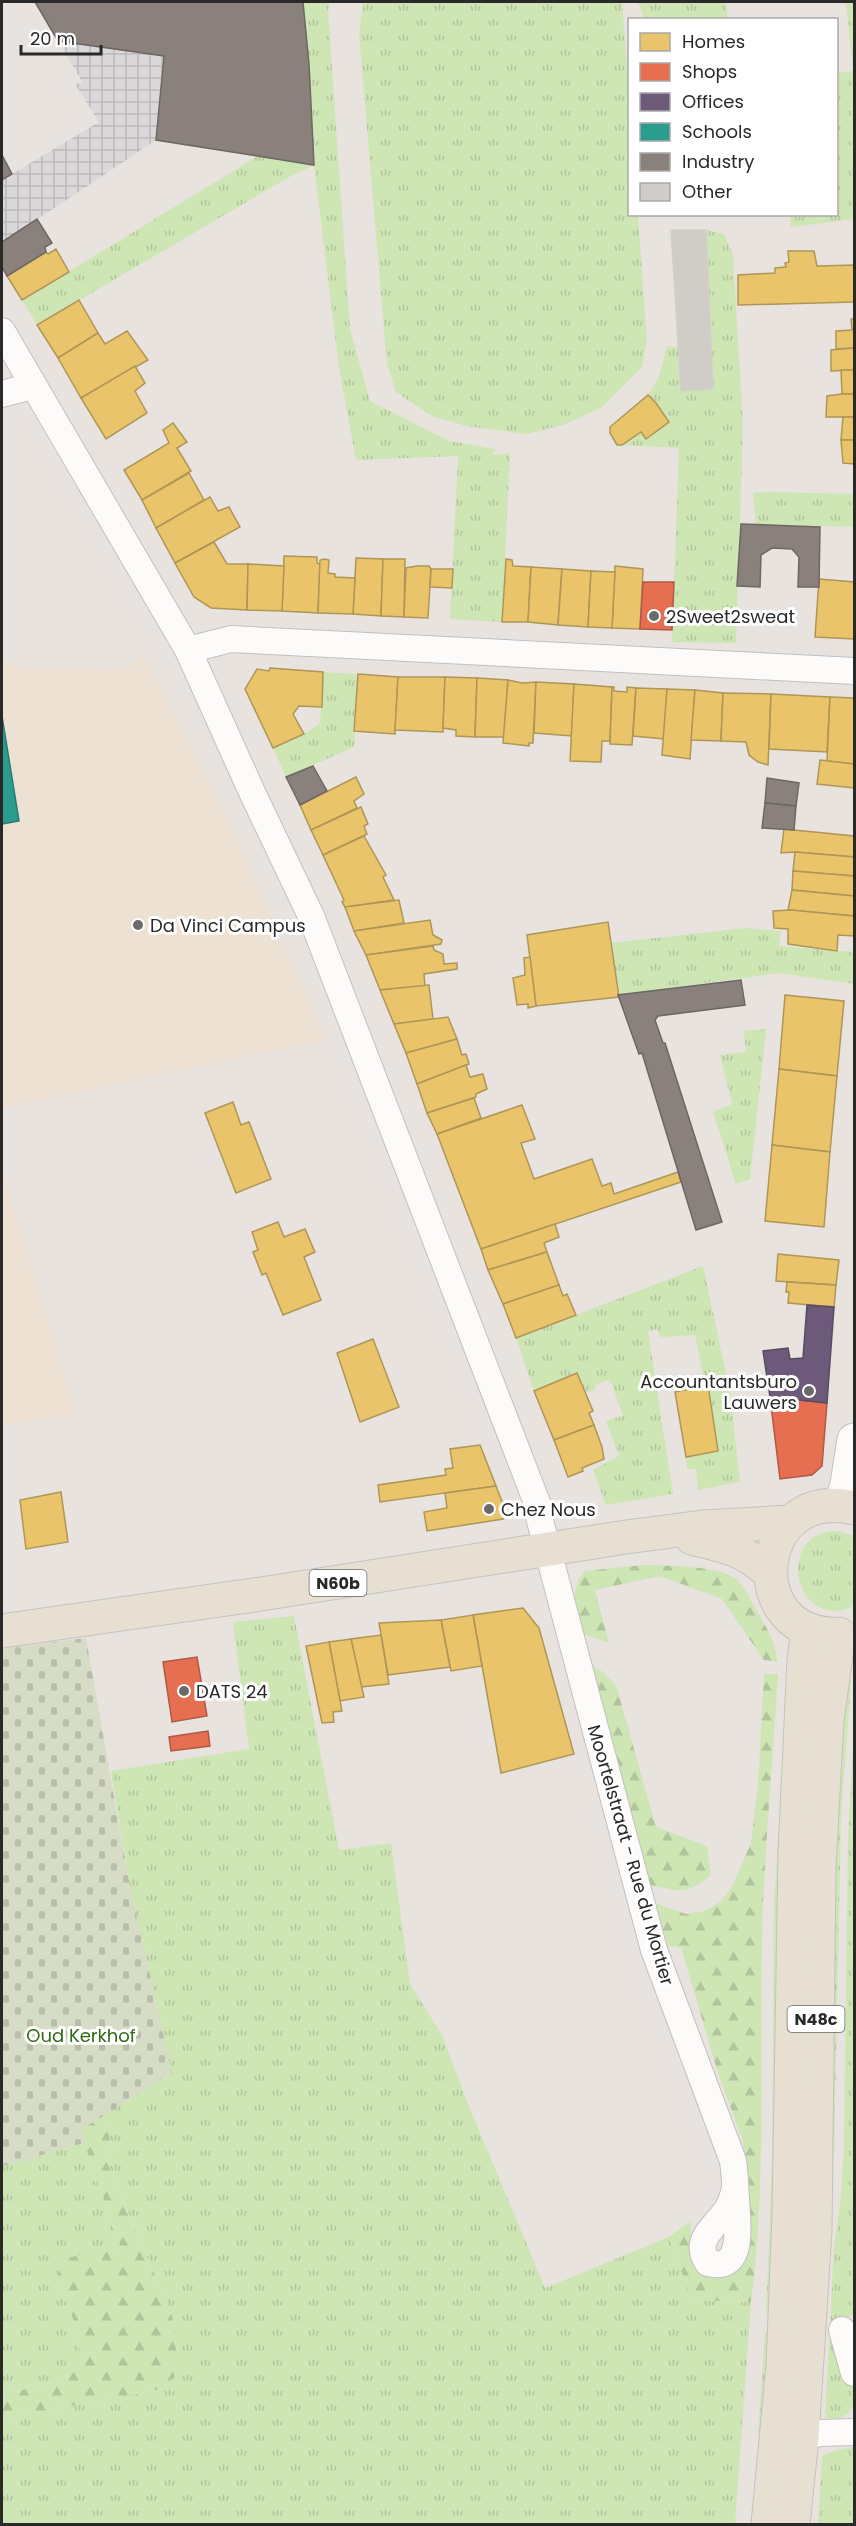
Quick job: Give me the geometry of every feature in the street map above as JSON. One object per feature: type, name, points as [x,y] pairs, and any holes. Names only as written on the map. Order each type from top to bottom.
[{"type":"main road","name":"N60b","points":[[834,1631],[791,1618],[776,1598],[770,1573],[773,1548],[778,1537],[791,1522],[805,1512],[816,1508],[848,1507]]},
{"type":"main road","name":"N60b","points":[[2,1631],[626,1537],[703,1527],[791,1522]]},
{"type":"main road","name":"N60b","points":[[673,1532],[749,1555],[770,1573]]},
{"type":"main road","name":"N48c","points":[[768,2524],[789,2440],[815,2231],[819,1866],[834,1631]]},
{"type":"main road","name":"N48c","points":[[789,2440],[793,2524]]},
{"type":"street","name":"Moortelstraat - Rue du Mortier","points":[[2,331],[188,650],[316,927],[539,1508],[539,1517],[550,1550],[590,1714],[654,1950],[733,2161],[735,2189]]},
{"type":"street","points":[[2,394],[33,386]]},
{"type":"street","points":[[188,650],[231,639],[855,671]]},
{"type":"street","points":[[848,1507],[855,1440]]},
{"type":"street","points":[[842,2330],[855,2373]]},
{"type":"street","points":[[789,2440],[819,2433],[855,2432]]},
{"type":"shaded area","points":[[35,2],[303,2],[309,64],[314,165],[156,140],[2,243],[2,180],[99,122],[75,84],[83,83]]},
{"type":"shaded area","name":"Da Vinci Campus","points":[[144,657],[223,810],[326,1040],[2,1108],[2,661],[28,668],[120,670]]},
{"type":"shaded area","points":[[2,1168],[76,1414],[2,1425]]},
{"type":"green space","points":[[303,2],[330,2],[328,10],[350,329],[370,401],[449,441],[496,449],[491,455],[510,453],[502,622],[450,619],[458,456],[356,460],[339,367],[314,165],[309,64]]},
{"type":"green space","points":[[363,2],[622,2],[628,79],[628,216],[638,216],[647,342],[642,367],[602,407],[566,424],[527,434],[466,426],[432,416],[396,392],[387,364],[359,34]]},
{"type":"green space","points":[[638,2],[726,2],[728,18],[644,18]]},
{"type":"green space","points":[[846,2],[854,2],[854,219],[791,227],[790,216],[838,216],[838,73],[853,71]]},
{"type":"green space","points":[[258,156],[314,165],[291,176],[37,325],[22,300]]},
{"type":"green space","points":[[706,230],[724,234],[733,255],[743,425],[736,643],[672,642],[679,448],[622,445],[641,432],[646,439],[669,422],[648,395],[659,377],[667,346],[678,347],[681,391],[713,388]]},
{"type":"green space","points":[[753,493],[854,494],[854,527],[756,524]]},
{"type":"green space","points":[[323,672],[358,674],[354,747],[286,777],[273,748],[304,734],[320,723]]},
{"type":"green space","points":[[746,928],[781,931],[779,946],[854,952],[854,984],[779,973],[618,995],[610,943]]},
{"type":"green space","points":[[766,1029],[750,1179],[736,1184],[713,1112],[732,1104],[720,1055],[746,1052],[744,1031]]},
{"type":"green space","points":[[703,1266],[730,1392],[740,1482],[698,1490],[696,1469],[687,1469],[686,1457],[718,1451],[707,1378],[703,1375],[695,1335],[660,1337],[657,1329],[648,1332],[673,1494],[606,1505],[593,1470],[619,1456],[606,1421],[623,1416],[611,1382],[608,1380],[595,1385],[595,1390],[586,1392],[577,1373],[534,1391],[516,1338]]},
{"type":"green space","points":[[839,1531],[854,1536],[854,1606],[833,1611],[816,1606],[805,1594],[799,1578],[799,1561],[805,1545],[818,1535]]},
{"type":"green space","points":[[644,1565],[705,1569],[728,1574],[736,1579],[746,1591],[769,1632],[778,1662],[764,1660],[722,1599],[660,1576],[595,1590],[609,1643],[581,1633],[575,1608],[575,1594],[584,1571]]},
{"type":"green space","points":[[294,1616],[339,1850],[391,1843],[410,1984],[442,2035],[468,2104],[545,2288],[669,2237],[692,2300],[751,2302],[735,2524],[2,2524],[2,2419],[156,2390],[172,2316],[104,2154],[113,2150],[104,2115],[172,2073],[129,1882],[111,1771],[249,1749],[233,1622]]},
{"type":"green space","name":"Oud Kerkhof","points":[[86,1638],[129,1882],[172,2073],[82,2129],[84,2143],[2,2166],[2,1648]]},
{"type":"green space","points":[[589,1664],[603,1672],[616,1685],[656,1827],[707,1846],[711,1875],[695,1886],[675,1890],[649,1885]]},
{"type":"green space","points":[[764,1674],[778,1674],[763,1905],[761,2166],[751,2302],[692,2300],[669,2237],[691,2220],[690,2244],[695,2258],[748,2244],[749,2180],[742,2139],[717,2070],[681,1947],[668,1946],[655,1903],[686,1914],[705,1911],[720,1902],[733,1885],[751,1843],[758,1785]]},
{"type":"green space","points":[[788,1676],[777,2306],[766,2315],[772,2161],[774,1904]]},
{"type":"green space","points":[[840,1680],[851,1681],[841,1819],[834,2154],[829,2233],[825,2145]]},
{"type":"green space","points":[[854,1727],[854,2313],[837,2325],[842,2363],[854,2389],[854,2398],[851,2410],[847,2414],[838,2418],[825,2418],[834,2248],[841,2196],[844,2144],[848,1838]]},
{"type":"green space","points":[[104,2115],[113,2151],[104,2155],[172,2316],[177,2359],[174,2378],[156,2390],[2,2419],[2,2394],[67,2377],[83,2364],[73,2319],[60,2282],[58,2264],[72,2257],[121,2248],[84,2143],[82,2129]]},
{"type":"green space","points":[[84,2143],[121,2248],[111,2252],[92,2254],[60,2282],[73,2319],[83,2364],[67,2377],[2,2394],[2,2166]]},
{"type":"green space","points":[[775,2327],[768,2432],[758,2433],[765,2333]]},
{"type":"green space","points":[[854,2447],[854,2524],[818,2524],[822,2456],[836,2450]]},
{"type":"building: Homes","points":[[56,249],[69,272],[22,300],[7,276],[46,252],[48,254]]},
{"type":"building: Homes","points":[[788,251],[814,251],[817,266],[854,265],[854,302],[738,305],[738,275],[775,273],[775,268],[786,267],[785,263],[789,262]]},
{"type":"building: Homes","points":[[79,300],[98,333],[58,358],[37,325]]},
{"type":"building: Homes","points":[[851,319],[854,319],[854,348],[836,349],[836,331],[852,330]]},
{"type":"building: Homes","points":[[127,331],[148,360],[81,398],[58,358],[98,333],[105,344]]},
{"type":"building: Homes","points":[[854,348],[854,370],[831,371],[831,350]]},
{"type":"building: Homes","points":[[135,366],[145,383],[135,391],[147,413],[106,439],[81,398]]},
{"type":"building: Homes","points":[[841,370],[854,370],[854,394],[842,394]]},
{"type":"building: Homes","points":[[854,394],[854,417],[826,417],[827,396]]},
{"type":"building: Homes","points":[[648,395],[669,422],[646,439],[641,432],[622,445],[617,445],[610,433],[610,427]]},
{"type":"building: Homes","points":[[843,417],[854,417],[854,440],[841,440]]},
{"type":"building: Homes","points":[[173,423],[187,442],[177,448],[191,471],[142,500],[124,470],[169,443],[163,430]]},
{"type":"building: Homes","points":[[841,440],[854,440],[854,464],[843,463]]},
{"type":"building: Homes","points":[[189,473],[204,500],[156,528],[142,500]]},
{"type":"building: Homes","points":[[210,497],[218,511],[229,507],[240,527],[175,563],[156,528]]},
{"type":"building: Homes","points":[[214,542],[227,564],[248,564],[247,610],[211,608],[194,597],[175,563]]},
{"type":"building: Homes","points":[[284,556],[317,557],[317,563],[320,564],[318,613],[282,611]]},
{"type":"building: Homes","points":[[356,558],[383,559],[381,616],[353,614]]},
{"type":"building: Homes","points":[[383,559],[405,559],[404,617],[381,616]]},
{"type":"building: Homes","points":[[506,559],[512,560],[513,566],[531,567],[528,622],[502,622]]},
{"type":"building: Homes","points":[[320,560],[329,560],[328,573],[335,574],[335,577],[355,578],[353,614],[318,613]]},
{"type":"building: Homes","points":[[248,564],[284,566],[282,611],[247,610]]},
{"type":"building: Homes","points":[[429,566],[431,569],[428,618],[404,617],[406,568]]},
{"type":"building: Homes","points":[[615,566],[643,569],[640,629],[612,628]]},
{"type":"building: Homes","points":[[531,567],[562,569],[558,625],[528,622]]},
{"type":"building: Homes","points":[[431,569],[453,569],[452,588],[430,587]]},
{"type":"building: Homes","points":[[562,569],[591,571],[588,627],[558,625]]},
{"type":"building: Homes","points":[[591,571],[615,572],[612,628],[588,627]]},
{"type":"building: Homes","points":[[819,579],[854,582],[854,639],[815,637]]},
{"type":"building: Homes","points":[[270,668],[323,672],[322,707],[299,706],[293,714],[304,734],[273,748],[245,689],[257,669],[269,671]]},
{"type":"building: Homes","points":[[358,674],[398,677],[395,734],[354,731]]},
{"type":"building: Homes","points":[[398,677],[445,677],[443,732],[395,730]]},
{"type":"building: Homes","points":[[445,677],[477,678],[475,737],[456,736],[456,730],[443,728]]},
{"type":"building: Homes","points":[[477,678],[508,680],[504,737],[475,737]]},
{"type":"building: Homes","points":[[508,680],[522,683],[536,682],[533,743],[529,743],[529,746],[503,743]]},
{"type":"building: Homes","points":[[536,682],[574,684],[572,736],[534,733]]},
{"type":"building: Homes","points":[[574,684],[612,687],[610,741],[602,741],[601,762],[570,761]]},
{"type":"building: Homes","points":[[612,687],[614,691],[627,692],[627,687],[636,688],[632,745],[610,744]]},
{"type":"building: Homes","points":[[636,688],[667,689],[664,739],[633,736]]},
{"type":"building: Homes","points":[[667,689],[695,690],[690,759],[662,755]]},
{"type":"building: Homes","points":[[695,690],[723,693],[721,741],[691,740]]},
{"type":"building: Homes","points":[[723,693],[771,694],[768,765],[758,762],[749,755],[746,742],[721,741]]},
{"type":"building: Homes","points":[[771,694],[830,697],[827,752],[769,749]]},
{"type":"building: Homes","points":[[830,697],[854,698],[854,764],[827,761]]},
{"type":"building: Homes","points":[[820,760],[854,764],[854,788],[817,784]]},
{"type":"building: Homes","points":[[356,777],[364,794],[354,801],[357,808],[311,830],[300,805]]},
{"type":"building: Homes","points":[[361,807],[368,824],[364,826],[367,834],[323,855],[311,830]]},
{"type":"building: Homes","points":[[784,829],[854,836],[854,857],[781,853]]},
{"type":"building: Homes","points":[[364,836],[386,875],[383,877],[394,900],[345,907],[342,902],[344,900],[323,855]]},
{"type":"building: Homes","points":[[795,852],[854,857],[854,876],[793,871]]},
{"type":"building: Homes","points":[[793,871],[854,876],[854,896],[792,890]]},
{"type":"building: Homes","points":[[792,890],[854,896],[854,916],[788,910]]},
{"type":"building: Homes","points":[[399,900],[404,923],[354,931],[345,907]]},
{"type":"building: Homes","points":[[791,910],[854,916],[854,936],[838,935],[837,951],[788,944],[788,929],[774,928],[773,911]]},
{"type":"building: Homes","points":[[430,920],[433,935],[442,940],[441,944],[366,955],[354,931]]},
{"type":"building: Homes","points":[[608,922],[619,997],[536,1006],[527,935]]},
{"type":"building: Homes","points":[[433,946],[434,950],[443,954],[444,964],[457,963],[457,969],[424,974],[425,986],[380,990],[366,955]]},
{"type":"building: Homes","points":[[530,957],[536,1006],[528,1008],[528,1004],[517,1005],[513,978],[525,975],[524,958]]},
{"type":"building: Homes","points":[[429,985],[433,1019],[394,1024],[380,990]]},
{"type":"building: Homes","points":[[785,995],[844,1001],[837,1076],[779,1069]]},
{"type":"building: Homes","points":[[448,1017],[457,1039],[406,1053],[394,1024]]},
{"type":"building: Homes","points":[[457,1039],[462,1055],[466,1054],[469,1064],[417,1084],[406,1053]]},
{"type":"building: Homes","points":[[466,1065],[470,1077],[483,1074],[487,1089],[476,1094],[476,1097],[427,1113],[417,1084]]},
{"type":"building: Homes","points":[[779,1069],[837,1076],[830,1152],[772,1145]]},
{"type":"building: Homes","points":[[474,1098],[481,1118],[437,1134],[427,1113]]},
{"type":"building: Homes","points":[[233,1102],[241,1125],[249,1122],[271,1179],[236,1193],[205,1113]]},
{"type":"building: Homes","points":[[522,1105],[535,1139],[521,1143],[534,1179],[592,1159],[602,1186],[611,1183],[614,1194],[678,1172],[681,1182],[481,1249],[437,1134]]},
{"type":"building: Homes","points":[[772,1145],[830,1152],[824,1227],[765,1221]]},
{"type":"building: Homes","points":[[278,1222],[284,1237],[305,1229],[315,1252],[304,1257],[321,1300],[283,1315],[266,1273],[262,1275],[253,1252],[258,1250],[252,1232]]},
{"type":"building: Homes","points":[[555,1224],[559,1237],[544,1243],[547,1252],[488,1270],[481,1249]]},
{"type":"building: Homes","points":[[547,1252],[559,1285],[503,1304],[488,1270]]},
{"type":"building: Homes","points":[[778,1254],[839,1260],[836,1285],[776,1281]]},
{"type":"building: Homes","points":[[787,1282],[836,1285],[834,1307],[788,1303]]},
{"type":"building: Homes","points":[[559,1285],[563,1296],[567,1294],[576,1315],[516,1338],[503,1304]]},
{"type":"building: Homes","points":[[373,1339],[399,1407],[360,1422],[337,1353]]},
{"type":"building: Homes","points":[[577,1373],[593,1411],[589,1413],[594,1425],[554,1440],[534,1391]]},
{"type":"building: Homes","points":[[708,1385],[718,1451],[686,1457],[675,1392]]},
{"type":"building: Homes","points":[[594,1425],[604,1459],[568,1477],[554,1440]]},
{"type":"building: Homes","points":[[480,1445],[496,1486],[380,1502],[378,1485],[446,1475],[445,1469],[453,1468],[450,1449]]},
{"type":"building: Homes","points":[[496,1486],[507,1514],[503,1519],[427,1531],[424,1512],[447,1508],[445,1493]]},
{"type":"building: Homes","points":[[61,1492],[68,1542],[26,1549],[20,1500]]},
{"type":"building: Homes","points":[[523,1608],[539,1628],[574,1754],[501,1773],[473,1615]]},
{"type":"building: Homes","points":[[473,1615],[482,1666],[451,1671],[441,1620]]},
{"type":"building: Homes","points":[[441,1620],[450,1667],[388,1675],[379,1623]]},
{"type":"building: Homes","points":[[381,1635],[389,1684],[361,1687],[351,1639]]},
{"type":"building: Homes","points":[[351,1639],[364,1697],[340,1701],[329,1642]]},
{"type":"building: Homes","points":[[329,1642],[342,1711],[333,1712],[334,1722],[322,1723],[306,1646]]},
{"type":"building: Shops","points":[[643,582],[674,582],[672,630],[640,629]]},
{"type":"building: Shops","points":[[770,1397],[827,1403],[822,1466],[812,1475],[780,1479]]},
{"type":"building: Shops","points":[[197,1657],[207,1716],[172,1722],[163,1662]]},
{"type":"building: Shops","points":[[208,1731],[210,1746],[171,1751],[169,1737]]},
{"type":"building: Offices","points":[[807,1305],[834,1307],[827,1403],[770,1397],[763,1351],[788,1348],[790,1359],[803,1358]]},
{"type":"building: Schools","points":[[2,716],[19,821],[2,824]]},
{"type":"building: Industry","points":[[35,2],[303,2],[309,64],[314,165],[156,140],[164,56],[58,41]]},
{"type":"building: Industry","points":[[2,155],[12,174],[2,180]]},
{"type":"building: Industry","points":[[37,219],[52,243],[45,247],[46,252],[7,276],[2,267],[2,242]]},
{"type":"building: Industry","points":[[741,524],[820,527],[819,587],[798,587],[799,557],[792,549],[772,548],[761,555],[760,587],[737,586]]},
{"type":"building: Industry","points":[[313,766],[327,791],[300,805],[286,777]]},
{"type":"building: Industry","points":[[767,778],[799,783],[796,806],[765,803]]},
{"type":"building: Industry","points":[[765,803],[796,806],[794,830],[762,828]]},
{"type":"building: Industry","points":[[741,980],[745,1005],[658,1016],[655,1020],[663,1043],[665,1043],[722,1222],[696,1230],[642,1053],[639,1054],[618,995]]},
{"type":"building: Other","points":[[671,230],[706,230],[713,389],[681,391]]},
{"type":"place","name":"2Sweet2sweat","points":[[654,616]]},
{"type":"place","name":"Da Vinci Campus","points":[[138,925]]},
{"type":"place","name":"Accountantsburo Lauwers","points":[[809,1391]]},
{"type":"place","name":"Chez Nous","points":[[489,1509]]},
{"type":"place","name":"DATS 24","points":[[184,1691]]}]
